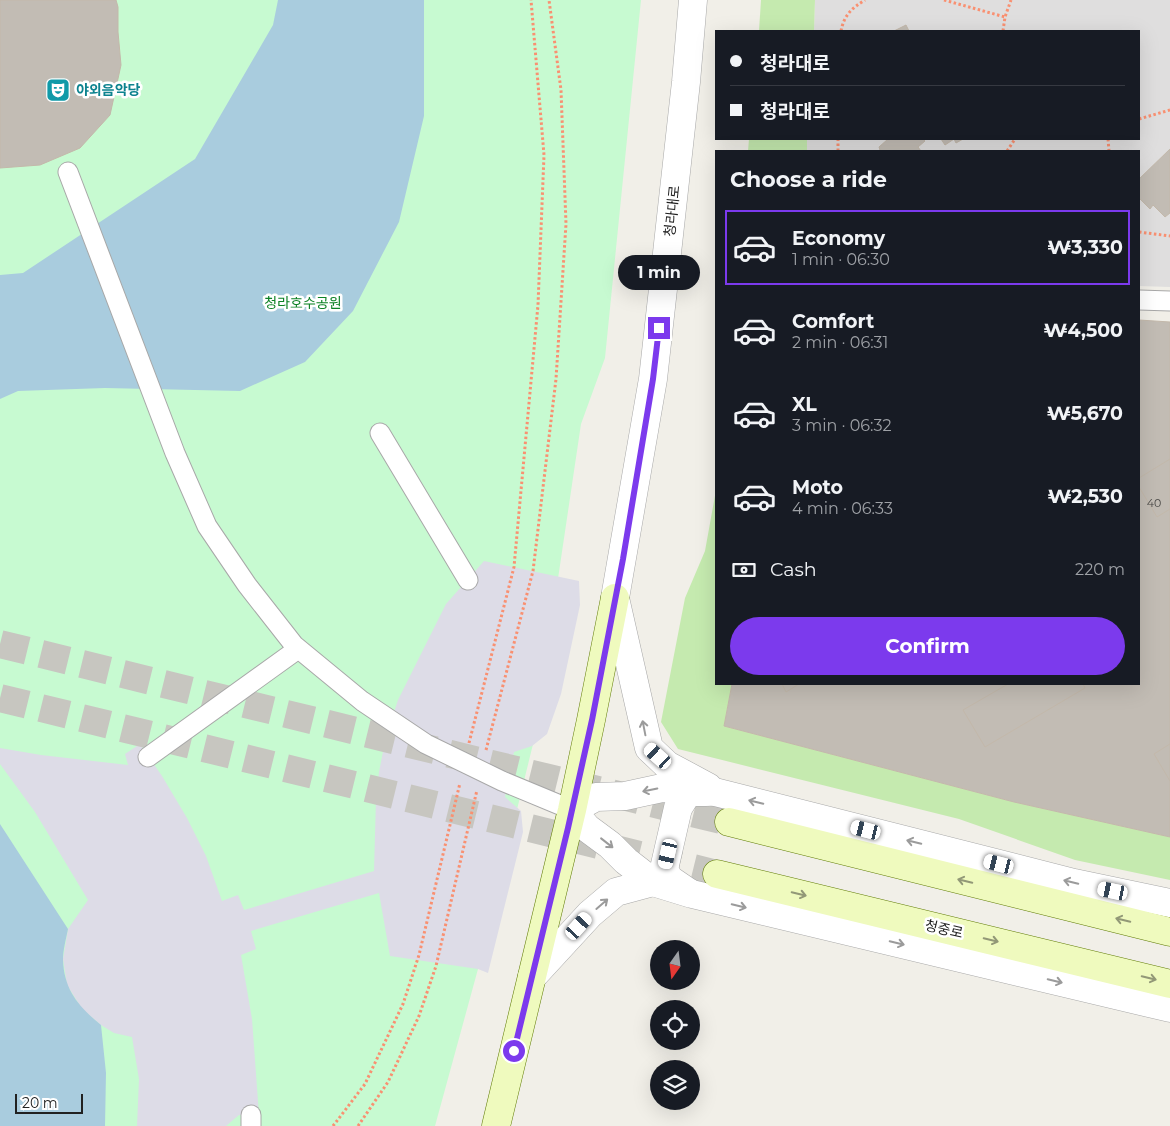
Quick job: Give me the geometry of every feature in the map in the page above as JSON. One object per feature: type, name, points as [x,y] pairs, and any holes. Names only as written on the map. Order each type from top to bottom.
[{"type":"main road","name":"청라대로","points":[[496,1126],[572,810],[592,720],[615,598]]},
{"type":"main road","points":[[730,822],[1170,932]]},
{"type":"main road","name":"청중로","points":[[718,874],[1170,984]]},
{"type":"street","name":"청라대로","points":[[615,598],[653,379],[685,92],[693,0]]},
{"type":"street","points":[[68,172],[175,453],[207,526],[247,585],[298,649],[362,701],[426,744],[481,771],[572,810],[587,828],[653,882],[692,894],[1170,1008]]},
{"type":"street","points":[[1140,300],[1170,301]]},
{"type":"street","points":[[380,433],[468,580]]},
{"type":"street","points":[[615,598],[648,748],[667,765],[716,792]]},
{"type":"street","points":[[148,757],[298,649]]},
{"type":"street","points":[[572,810],[596,796],[625,796],[662,788],[716,792],[1074,883],[1170,903]]},
{"type":"street","points":[[692,894],[669,879],[664,869],[678,808],[688,792],[716,792]]},
{"type":"street","points":[[532,977],[590,914],[616,892],[653,882]]},
{"type":"path","points":[[358,1126],[388,1082],[419,1016],[437,963],[481,771],[533,571],[556,379],[566,224],[561,90],[549,0]]},
{"type":"path","points":[[841,30],[843,21],[852,8],[865,0]]},
{"type":"path","points":[[944,0],[1005,17]]},
{"type":"path","points":[[1003,30],[1011,0]]},
{"type":"path","points":[[1140,119],[1170,110]]},
{"type":"path","points":[[1140,232],[1170,236]]},
{"type":"shaded area","points":[[815,0],[1170,0],[1170,287],[1140,286],[1140,150],[807,150],[807,140],[1140,140],[1140,30],[814,30]]},
{"type":"shaded area","points":[[484,561],[579,581],[580,605],[561,694],[547,734],[532,746],[514,752],[505,797],[521,811],[523,832],[488,973],[478,969],[390,956],[379,893],[251,931],[256,949],[241,955],[252,1019],[259,1115],[239,1115],[226,1126],[137,1126],[139,1079],[132,1037],[114,1033],[101,1025],[82,1009],[67,985],[63,959],[68,929],[88,900],[35,812],[0,764],[0,748],[41,755],[128,765],[125,754],[140,744],[187,818],[206,856],[222,901],[238,895],[244,910],[374,871],[376,799],[379,772],[386,736],[398,700],[446,604]]},
{"type":"green space","name":"청라호수공원","points":[[0,0],[641,0],[605,358],[581,424],[534,740],[478,969],[435,1126],[0,1126]]},
{"type":"green space","points":[[761,0],[815,0],[814,30],[759,30]]},
{"type":"green space","points":[[749,140],[807,140],[807,150],[748,150]]},
{"type":"green space","points":[[715,496],[715,685],[732,685],[724,726],[1014,802],[1170,837],[1170,880],[1075,860],[959,819],[678,749],[661,722],[685,598],[705,551]]},
{"type":"water","points":[[278,0],[424,0],[424,116],[399,222],[353,311],[305,362],[240,391],[105,388],[18,391],[0,399],[0,275],[23,273],[195,159],[273,25]]},
{"type":"water","points":[[0,824],[68,929],[63,960],[66,980],[74,997],[101,1025],[106,1073],[105,1126],[0,1126]]},
{"type":"building","name":"야외음악당","points":[[0,0],[116,0],[118,7],[121,65],[110,115],[80,148],[40,165],[0,168]]},
{"type":"building","points":[[906,25],[908,30],[896,30]]},
{"type":"building","points":[[887,140],[925,141],[918,147],[920,150],[880,150],[879,147]]},
{"type":"building","points":[[942,140],[952,140],[945,145]]},
{"type":"building","points":[[1170,149],[1170,213],[1165,217],[1153,205],[1150,209],[1140,199],[1140,178]]},
{"type":"building","points":[[1140,320],[1170,322],[1170,837],[1014,802],[724,726],[732,685],[1140,685]]},
{"type":"building","points":[[1170,459],[1170,509],[1157,517],[1140,489],[1140,477]]},
{"type":"building","points":[[782,685],[797,685],[786,692]]},
{"type":"building","points":[[1006,685],[1084,685],[1085,688],[985,747],[963,710]]},
{"type":"building","points":[[1170,744],[1170,781],[1154,754]]},
{"type":"tunnel","points":[[0,644],[729,822]]},
{"type":"tunnel","points":[[0,698],[717,874]]},
{"type":"place","name":"야외음악당","points":[[58,90]]},
{"type":"route","points":[[514,1051],[592,720],[623,559],[653,379],[659,328]]}]
